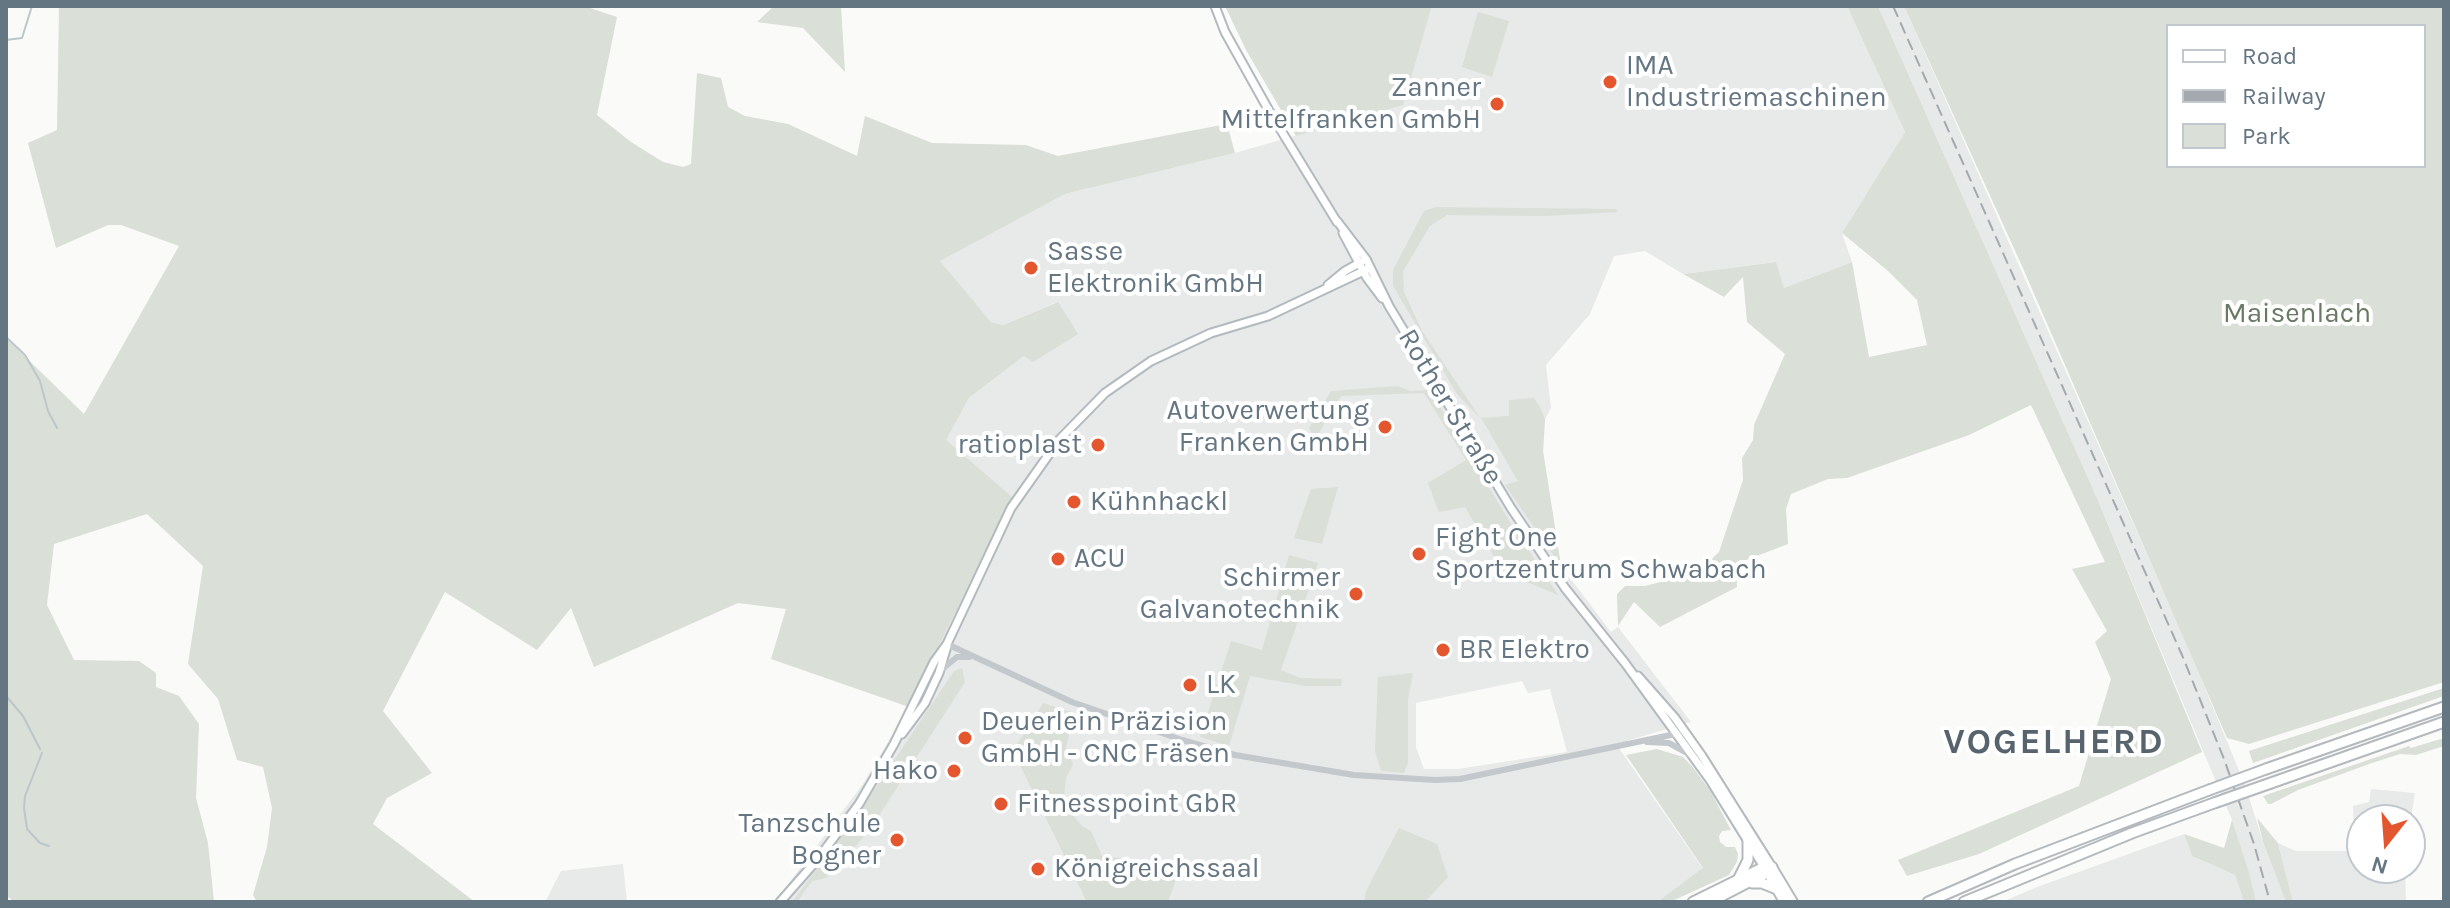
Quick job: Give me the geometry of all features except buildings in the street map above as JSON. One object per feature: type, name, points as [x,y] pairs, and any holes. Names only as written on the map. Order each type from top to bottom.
[{"type":"highway","points":[[1928,902],[2015,864],[2209,790],[2444,707]]},
{"type":"highway","points":[[1964,902],[2214,803],[2444,722]]},
{"type":"highway","points":[[1744,882],[1748,840]]},
{"type":"highway","points":[[1710,902],[1768,869]]},
{"type":"highway","points":[[1693,902],[1744,882],[1762,883],[1777,889]]},
{"type":"main road","name":"Rother Straße","points":[[1215,6],[1225,32],[1268,109],[1511,508],[1565,588],[1625,663],[1692,756],[1793,902]]},
{"type":"main road","points":[[1324,289],[1362,261]]},
{"type":"main road","points":[[894,744],[925,703],[939,673],[947,644],[1011,508],[1059,440],[1105,393],[1151,361],[1189,342],[1268,316],[1367,270]]},
{"type":"main road","points":[[780,902],[859,804],[894,744],[934,662],[947,644]]},
{"type":"main road","name":"Rother Straße","points":[[1625,663],[1650,687],[1685,732],[1768,869],[1784,902]]},
{"type":"street","points":[[947,644],[1079,705],[1182,740],[1235,755],[1354,775],[1460,779],[1685,732]]},
{"type":"street","points":[[939,673],[957,657],[983,660]]},
{"type":"street","points":[[1636,742],[1669,743],[1692,756]]},
{"type":"shaded area","points":[[1432,6],[1847,6],[1905,132],[1842,233],[1852,262],[1784,288],[1775,262],[1683,274],[1645,251],[1614,256],[1590,314],[1546,365],[1551,408],[1545,419],[1543,451],[1561,566],[1611,632],[1618,627],[1691,722],[1616,744],[1703,869],[1657,902],[790,902],[780,895],[863,784],[909,707],[971,580],[944,443],[969,398],[1024,356],[1057,302],[1003,325],[991,322],[939,261],[1065,194],[1235,153],[1402,105]],"holes":[[[1522,681],[1528,693],[1550,689],[1567,752],[1458,769],[1424,769],[1416,747],[1416,703]]]},
{"type":"shaded area","points":[[1878,6],[1904,6],[2188,647],[2245,785],[2286,902],[2256,902],[2232,820],[2097,498]]},
{"type":"shaded area","points":[[2371,789],[2415,793],[2413,804],[2361,804],[2369,802]]},
{"type":"shaded area","points":[[2184,834],[2192,856],[2235,875],[2244,902],[2002,902],[2037,887]]},
{"type":"shaded area","points":[[2278,843],[2296,851],[2346,851],[2346,884],[2405,884],[2406,902],[2293,902]]},
{"type":"shaded area","points":[[623,864],[627,902],[545,902],[561,871]]},
{"type":"green space","points":[[59,6],[584,6],[617,17],[597,115],[663,162],[683,167],[691,164],[697,73],[721,78],[728,107],[745,116],[788,124],[857,156],[865,116],[932,143],[1026,145],[1058,156],[1227,124],[1235,153],[1065,194],[940,261],[991,322],[1003,325],[1058,302],[1078,334],[1033,362],[1024,356],[969,398],[946,440],[1012,497],[909,707],[771,659],[786,609],[738,603],[594,667],[571,608],[537,650],[445,592],[383,711],[432,773],[387,798],[373,824],[475,902],[257,902],[253,895],[267,847],[272,808],[263,767],[237,760],[218,699],[188,664],[203,566],[147,514],[54,544],[47,605],[74,660],[139,661],[156,673],[156,687],[179,696],[199,724],[196,798],[208,843],[214,902],[14,902],[6,895],[6,338],[84,414],[179,246],[121,225],[108,225],[56,248],[28,143],[57,130]]},
{"type":"green space","points":[[774,6],[841,6],[845,72],[803,28],[757,22]]},
{"type":"green space","points":[[1225,6],[1432,6],[1403,105],[1296,136],[1246,50]]},
{"type":"green space","points":[[1847,6],[1878,6],[2097,498],[2202,752],[1979,854],[1907,876],[1898,860],[2079,786],[2111,679],[2095,642],[2107,631],[2072,569],[2105,562],[2031,405],[1969,435],[1847,478],[1828,479],[1791,494],[1786,509],[1788,544],[1736,564],[1737,587],[1660,627],[1634,602],[1618,626],[1617,594],[1625,586],[1645,586],[1672,579],[1702,568],[1719,552],[1743,480],[1742,458],[1753,440],[1754,425],[1785,354],[1747,322],[1743,277],[1724,297],[1683,274],[1776,262],[1784,288],[1852,262],[1869,357],[1927,345],[1917,300],[1842,233],[1905,132]]},
{"type":"green space","name":"Maisenlach","points":[[1904,6],[2444,6],[2444,682],[2249,744],[2227,738],[2022,266]]},
{"type":"green space","points":[[1478,12],[1509,21],[1492,77],[1462,67]]},
{"type":"green space","points":[[1436,207],[1616,209],[1617,212],[1546,216],[1447,215],[1430,226],[1403,271],[1404,292],[1422,331],[1480,418],[1457,394],[1393,286],[1393,270],[1424,211]]},
{"type":"green space","points":[[1398,386],[1410,391],[1430,390],[1558,595],[1503,572],[1465,507],[1439,512],[1428,483],[1466,460],[1424,393],[1341,396],[1319,433],[1311,433],[1309,428],[1331,391]]},
{"type":"green space","points":[[1534,398],[1540,407],[1545,419],[1543,451],[1561,566],[1505,485],[1518,481],[1480,418],[1509,416],[1509,400]]},
{"type":"green space","points":[[1338,487],[1322,544],[1294,538],[1311,489]]},
{"type":"green space","points":[[1289,555],[1318,563],[1281,670],[1300,678],[1342,679],[1341,686],[1305,686],[1250,676],[1229,746],[1200,737],[1231,641],[1262,650]]},
{"type":"green space","points":[[962,668],[965,682],[869,831],[826,878],[812,881],[797,902],[792,902],[854,820],[954,671]]},
{"type":"green space","points":[[1413,673],[1408,699],[1408,762],[1404,773],[1381,771],[1375,751],[1378,677]]},
{"type":"green space","points":[[2444,688],[2444,696],[2253,763],[2249,751]]},
{"type":"green space","points":[[1043,703],[1090,718],[1085,732],[1071,726],[1066,748],[1073,764],[1066,778],[1063,803],[1082,826],[1091,831],[1102,856],[1181,865],[1168,902],[1087,902],[1013,751]]},
{"type":"green space","points":[[2444,738],[2444,746],[2372,763],[2298,790],[2271,804],[2263,796],[2409,746]]},
{"type":"green space","points":[[1657,749],[1683,757],[1692,766],[1711,792],[1731,830],[1722,831],[1720,842],[1726,847],[1735,847],[1738,854],[1729,875],[1670,902],[1657,902],[1703,868],[1626,755]]},
{"type":"green space","points":[[2257,818],[2278,843],[2293,902],[2286,902]]},
{"type":"green space","points":[[2232,820],[2256,902],[2244,902],[2235,875],[2192,856],[2184,834],[2224,848]]},
{"type":"green space","points":[[1399,828],[1437,844],[1448,877],[1425,902],[1364,902],[1366,891]]},
{"type":"waterway","points":[[6,40],[22,38],[32,6]]},
{"type":"waterway","points":[[6,337],[25,355],[40,381],[48,411],[57,428]]},
{"type":"waterway","points":[[6,696],[23,716],[40,749]]},
{"type":"waterway","points":[[42,753],[25,796],[24,808],[27,829],[40,843],[49,846]]},
{"type":"railway","points":[[1893,6],[2182,655],[2224,759],[2254,844],[2270,902]]},
{"type":"place","name":"IMA Industriemaschinen","points":[[1610,82]]},
{"type":"place","name":"Zanner Mittelfranken GmbH","points":[[1497,104]]},
{"type":"place","name":"Sasse Elektronik GmbH","points":[[1031,268]]},
{"type":"place","name":"Autoverwertung Franken GmbH","points":[[1385,427]]},
{"type":"place","name":"ratioplast","points":[[1098,445]]},
{"type":"place","name":"Kühnhackl","points":[[1074,502]]},
{"type":"place","name":"Fight One Sportzentrum Schwabach","points":[[1419,554]]},
{"type":"place","name":"ACU","points":[[1058,559]]},
{"type":"place","name":"Schirmer Galvanotechnik","points":[[1356,594]]},
{"type":"place","name":"BR Elektro","points":[[1443,650]]},
{"type":"place","name":"LK","points":[[1190,685]]},
{"type":"place","name":"Deuerlein Präzision GmbH - CNC Fräsen","points":[[965,738]]},
{"type":"place","name":"Hako","points":[[954,771]]},
{"type":"place","name":"Fitnesspoint GbR","points":[[1001,804]]},
{"type":"place","name":"Tanzschule Bogner","points":[[897,840]]},
{"type":"place","name":"Königreichssaal","points":[[1038,869]]},
{"type":"district","name":"VOGELHERD","points":[[2054,743]]}]
